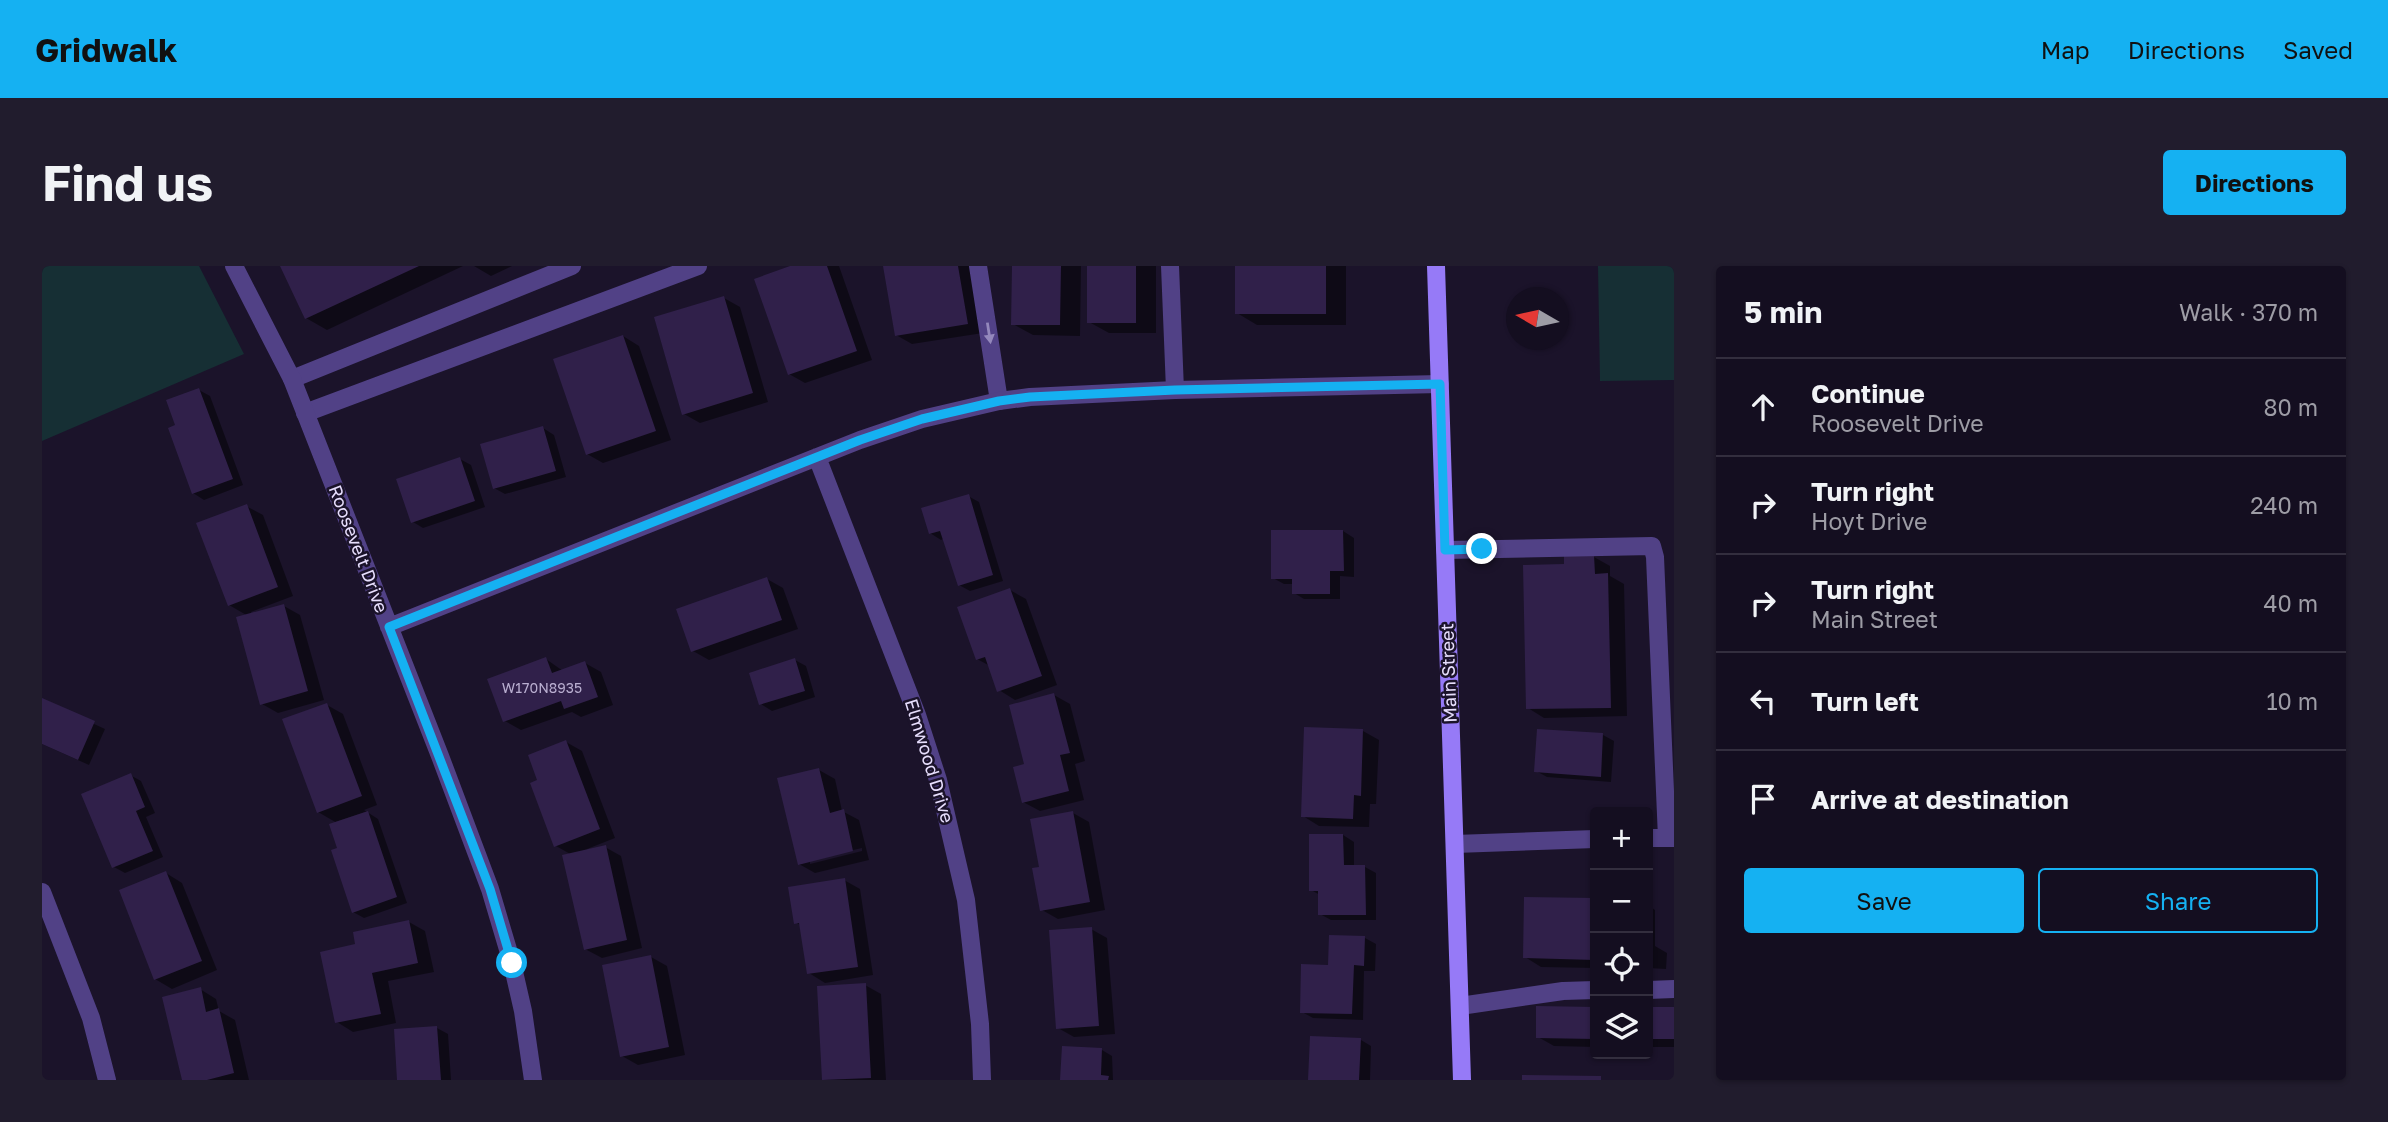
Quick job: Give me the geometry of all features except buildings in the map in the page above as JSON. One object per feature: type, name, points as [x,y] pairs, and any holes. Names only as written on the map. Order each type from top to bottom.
[{"type":"main road","name":"Main Street","points":[[1436,266],[1462,1080]]},
{"type":"street","name":"Roosevelt Drive","points":[[234,266],[292,379],[490,889],[523,1011],[533,1080]]},
{"type":"street","points":[[292,379],[572,266]]},
{"type":"street","points":[[305,413],[698,266]]},
{"type":"street","points":[[978,266],[999,401]]},
{"type":"street","points":[[1170,266],[1175,390]]},
{"type":"street","points":[[389,627],[817,457],[922,419],[999,401],[1078,393],[1440,384]]},
{"type":"street","name":"Elmwood Drive","points":[[817,457],[917,715],[938,780],[966,900],[980,1024],[982,1080]]},
{"type":"street","points":[[1445,550],[1652,545],[1655,557],[1671,838],[1653,838]]},
{"type":"street","points":[[1455,844],[1590,839]]},
{"type":"street","points":[[42,892],[91,1018],[107,1080]]},
{"type":"street","points":[[1653,990],[1674,989]]},
{"type":"street","points":[[1460,1006],[1563,991],[1590,990]]},
{"type":"green space","points":[[42,266],[199,266],[244,354],[42,441]]},
{"type":"green space","points":[[1598,266],[1674,266],[1674,380],[1600,381]]},
{"type":"route","points":[[512,963],[490,889],[389,627],[860,440],[922,419],[999,401],[1078,393],[1440,384],[1445,550],[1482,549]]}]
